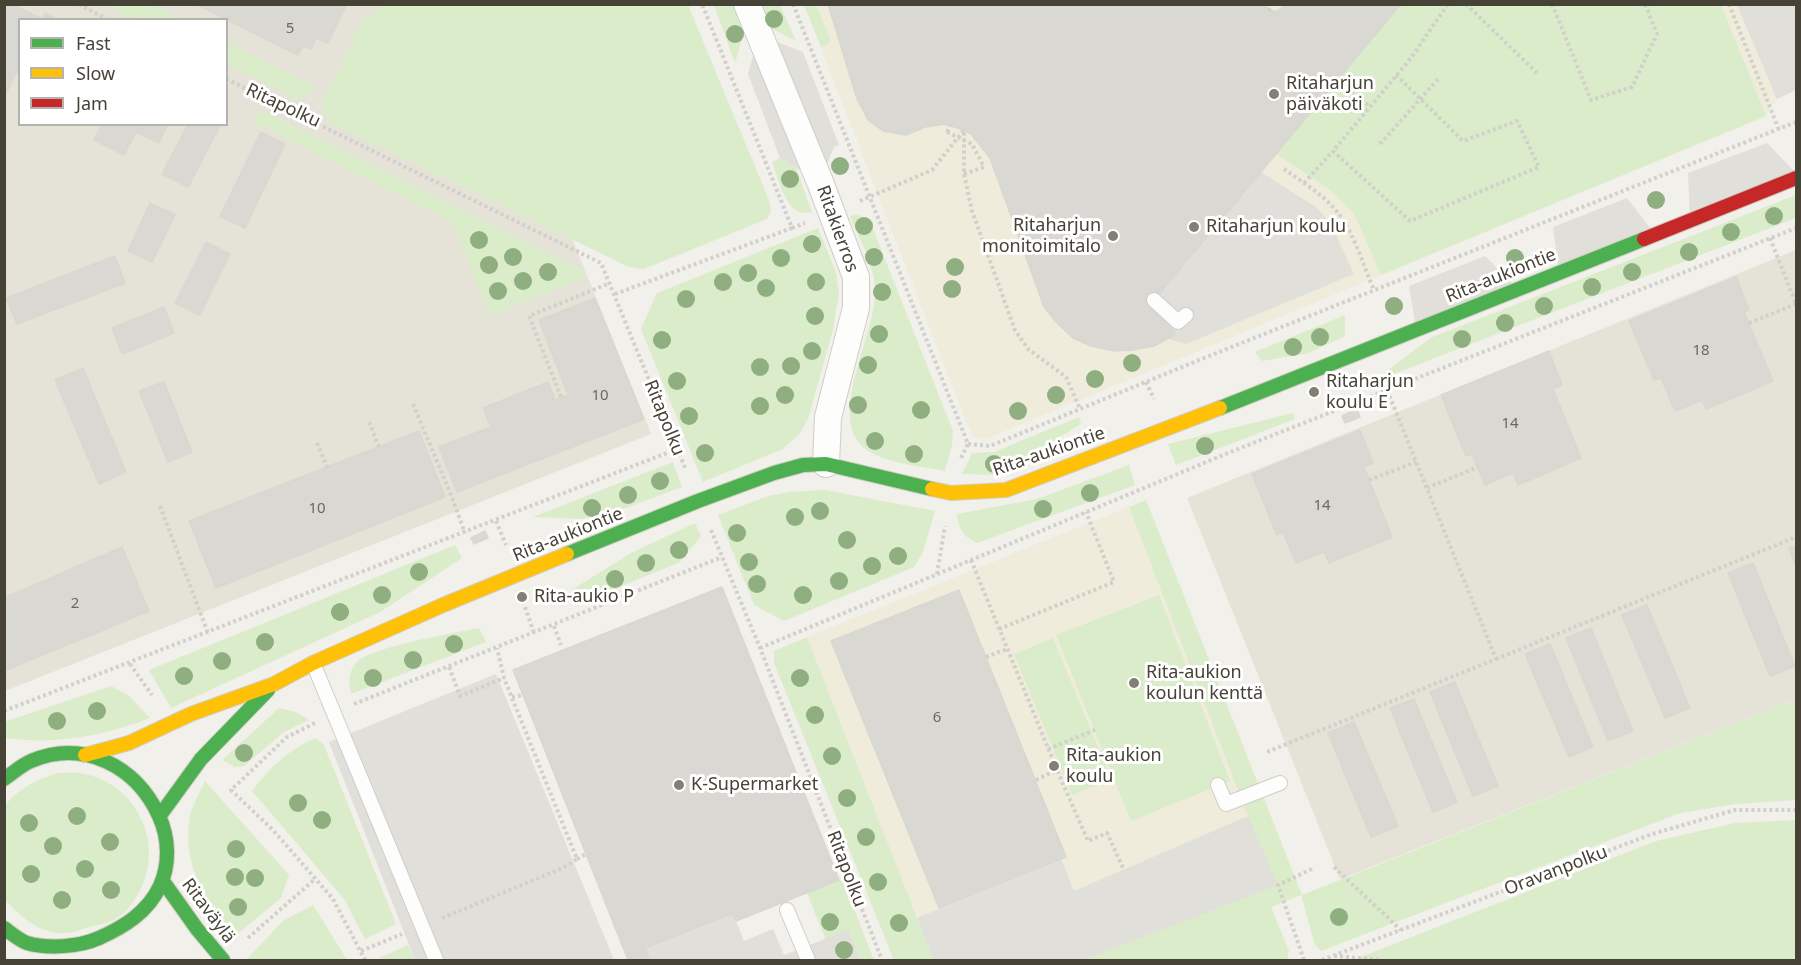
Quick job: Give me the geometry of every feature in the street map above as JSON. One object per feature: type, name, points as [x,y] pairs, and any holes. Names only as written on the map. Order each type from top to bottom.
[{"type":"street","name":"Ritakierros","points":[[747,4],[856,277],[856,308],[828,417],[826,464]]},
{"type":"street","name":"Rita-aukiontie","points":[[85,755],[129,742],[191,714],[274,684],[313,663],[454,601],[698,501],[774,473],[803,465],[826,464],[951,494],[1006,490],[1067,468],[1797,178]]},
{"type":"street","name":"Rita-aukiontie","points":[[161,814],[201,759],[274,684]]},
{"type":"street","points":[[4,779],[23,765],[53,755],[85,755],[115,765],[141,784],[161,814],[169,848],[165,884],[151,910],[131,932],[105,946],[56,955]]},
{"type":"street","points":[[4,758],[23,765]]},
{"type":"street","name":"Ritaväylä","points":[[165,884],[197,929],[223,960]]},
{"type":"street","points":[[4,928],[27,943],[56,955],[96,955]]},
{"type":"lane","points":[[1154,300],[1178,322],[1186,315]]},
{"type":"lane","points":[[313,663],[436,960]]},
{"type":"lane","points":[[1218,785],[1226,804],[1280,783]]},
{"type":"lane","points":[[787,910],[808,960]]},
{"type":"path","points":[[79,4],[104,18]]},
{"type":"path","points":[[615,294],[792,228],[702,4]]},
{"type":"path","points":[[793,4],[968,444],[958,463],[937,574]]},
{"type":"path","points":[[1269,11],[1272,4]]},
{"type":"path","points":[[1304,183],[1333,152],[1411,58],[1448,4]]},
{"type":"path","points":[[1466,4],[1539,75]]},
{"type":"path","points":[[1552,4],[1591,100],[1632,87],[1657,34],[1645,4]]},
{"type":"path","points":[[1729,4],[1779,130]]},
{"type":"path","points":[[1333,152],[1410,221],[1539,167],[1516,121],[1463,141],[1396,75]]},
{"type":"path","points":[[1380,144],[1439,78]]},
{"type":"path","name":"Ritapolku","points":[[228,80],[601,263],[760,648],[882,960]]},
{"type":"path","points":[[1338,80],[1370,107]]},
{"type":"path","points":[[968,444],[990,446],[1797,122]]},
{"type":"path","points":[[950,125],[947,132],[972,144],[984,167],[964,174]]},
{"type":"path","points":[[870,197],[932,170],[964,130],[964,174],[972,211],[1015,330],[1028,349],[1066,376],[1080,409]]},
{"type":"path","points":[[843,151],[853,154]]},
{"type":"path","points":[[1284,169],[1326,200],[1338,213],[1348,228],[1374,290]]},
{"type":"path","points":[[760,648],[1387,390],[1797,228]]},
{"type":"path","points":[[1749,323],[1796,304],[1770,238]]},
{"type":"path","points":[[561,397],[529,316],[610,284]]},
{"type":"path","points":[[1146,382],[1156,403]]},
{"type":"path","points":[[1387,390],[1496,659]]},
{"type":"path","points":[[413,405],[465,533]]},
{"type":"path","points":[[369,423],[379,447]]},
{"type":"path","points":[[317,443],[327,467]]},
{"type":"path","points":[[4,711],[677,449]]},
{"type":"path","points":[[1369,480],[1416,462]]},
{"type":"path","points":[[1427,488],[1478,467]]},
{"type":"path","points":[[160,507],[208,633]]},
{"type":"path","points":[[999,629],[1114,582],[1086,512]]},
{"type":"path","points":[[496,521],[507,549]]},
{"type":"path","points":[[1268,752],[1797,537]]},
{"type":"path","points":[[365,960],[333,899],[273,830],[231,790],[287,737],[334,713],[722,557]]},
{"type":"path","points":[[971,560],[1088,841],[1107,833],[1124,870]]},
{"type":"path","points":[[522,597],[534,633]]},
{"type":"path","points":[[554,626],[561,645]]},
{"type":"path","points":[[497,648],[504,678],[577,859]]},
{"type":"path","points":[[986,657],[1007,649]]},
{"type":"path","points":[[449,667],[460,696],[504,678]]},
{"type":"path","points":[[512,697],[522,695]]},
{"type":"path","points":[[1048,749],[1095,730]]},
{"type":"path","points":[[1035,780],[1057,770]]},
{"type":"path","name":"Oravanpolku","points":[[1322,960],[1652,834],[1735,810],[1797,810]]},
{"type":"path","points":[[361,951],[563,868],[586,854]]},
{"type":"path","points":[[1334,867],[1401,930]]},
{"type":"path","points":[[1304,960],[1278,885],[1314,868]]},
{"type":"path","points":[[223,960],[315,879]]},
{"type":"path","points":[[1334,956],[1382,960]]},
{"type":"shaded area","points":[[5,5],[400,5],[546,174],[651,434],[5,691]]},
{"type":"shaded area","name":"Ritaharjun koulu","points":[[804,5],[1796,5],[1796,90],[1777,99],[1765,116],[986,439],[973,437],[965,419]]},
{"type":"shaded area","points":[[1737,5],[1796,5],[1796,90],[1777,99]]},
{"type":"shaded area","points":[[759,35],[803,52],[839,145],[834,147],[820,182],[780,158],[748,74]]},
{"type":"shaded area","points":[[1767,143],[1796,173],[1690,221],[1688,173]]},
{"type":"shaded area","points":[[1261,172],[1317,208],[1331,224],[1354,274],[1186,344],[1168,339],[1175,334],[1149,306]]},
{"type":"shaded area","points":[[1627,198],[1655,234],[1559,272],[1553,227]]},
{"type":"shaded area","points":[[1796,250],[1796,699],[1340,879],[1187,498]]},
{"type":"shaded area","points":[[1485,256],[1518,289],[1416,329],[1409,286]]},
{"type":"shaded area","name":"Rita-aukion koulu","points":[[1146,500],[1302,895],[1134,960],[933,960],[807,637]]},
{"type":"shaded area","points":[[496,674],[614,960],[415,960],[329,742]]},
{"type":"shaded area","points":[[1248,816],[1278,885],[1084,960],[933,960],[917,918],[1061,859],[1074,891]]},
{"type":"shaded area","points":[[733,913],[744,941],[773,929],[784,955],[848,930],[860,960],[650,960],[645,948]]},
{"type":"green space","points":[[103,5],[152,5],[180,18],[132,18]]},
{"type":"green space","points":[[382,5],[688,5],[769,200],[771,211],[767,219],[644,269],[629,267],[329,122],[323,113],[323,102],[361,22]]},
{"type":"green space","points":[[714,5],[734,5],[744,32],[735,63]]},
{"type":"green space","points":[[757,5],[780,5],[796,41],[765,25]]},
{"type":"green space","points":[[804,5],[816,5],[831,42],[821,47]]},
{"type":"green space","points":[[1401,5],[1721,5],[1766,116],[1381,275],[1354,213],[1329,189],[1276,154]]},
{"type":"green space","points":[[228,43],[315,86],[301,101],[228,65]]},
{"type":"green space","points":[[260,109],[584,271],[587,277],[489,316],[453,223],[254,123]]},
{"type":"green space","points":[[780,158],[796,168],[812,212],[803,213],[796,210],[785,196],[772,162]]},
{"type":"green space","points":[[1796,195],[1796,218],[1373,382],[1430,338]]},
{"type":"green space","points":[[857,214],[871,224],[953,431],[945,471],[878,456],[870,452],[856,438],[850,420],[851,398],[874,304],[875,285],[868,258],[850,216]]},
{"type":"green space","points":[[818,228],[836,273],[839,293],[833,330],[808,419],[800,433],[783,449],[703,482],[641,329],[657,293]]},
{"type":"green space","points":[[1345,315],[1345,336],[1309,353],[1262,361],[1255,352]]},
{"type":"green space","points":[[1293,413],[1295,419],[1176,465],[1168,444]]},
{"type":"green space","points":[[1079,417],[1081,424],[998,475],[962,474],[972,453],[994,452]]},
{"type":"green space","points":[[673,462],[682,487],[626,508],[582,519],[533,517]]},
{"type":"green space","points":[[1129,465],[1135,485],[977,543],[965,535],[959,524],[957,514],[1037,499]]},
{"type":"green space","points":[[825,490],[935,511],[923,552],[914,567],[784,621],[754,605],[718,515],[768,496]]},
{"type":"green space","points":[[1146,500],[1302,895],[1796,699],[1796,800],[1736,804],[1680,813],[1321,951],[1315,945],[1301,895],[1271,907],[1289,951],[1287,960],[1084,960],[1277,884],[1248,816],[1129,507]]},
{"type":"green space","points":[[695,523],[701,536],[680,562],[576,605],[570,591],[631,553]]},
{"type":"green space","points":[[455,545],[462,558],[380,612],[171,708],[149,670]]},
{"type":"green space","name":"Rita-aukion koulun kenttä","points":[[1159,595],[1230,781],[1131,821],[1056,635]]},
{"type":"green space","points":[[479,628],[486,642],[351,694],[351,671],[355,664],[363,658],[393,646]]},
{"type":"green space","points":[[807,637],[933,960],[894,960],[774,663],[774,651]]},
{"type":"green space","points":[[1053,638],[1111,779],[1072,795],[1014,654]]},
{"type":"green space","points":[[111,686],[128,695],[150,718],[115,730],[78,737],[41,740],[5,738],[4,722]]},
{"type":"green space","points":[[279,708],[296,712],[309,720],[284,732],[244,766],[235,767],[222,760]]},
{"type":"green space","points":[[316,738],[324,745],[396,924],[365,939],[344,899],[252,791],[280,760],[306,742]]},
{"type":"green space","points":[[58,773],[85,774],[103,780],[118,790],[141,818],[147,835],[149,852],[147,870],[141,888],[127,909],[108,922],[69,933],[49,931],[32,924],[5,900],[4,807],[28,786]]},
{"type":"green space","points":[[205,781],[289,875],[281,898],[229,941],[198,881],[189,850],[190,815]]},
{"type":"green space","points":[[1796,820],[1796,960],[1353,960],[1656,841],[1735,823]]},
{"type":"green space","points":[[839,880],[843,881],[874,960],[834,960],[807,893]]},
{"type":"green space","points":[[313,905],[347,960],[246,960],[283,921]]},
{"type":"green space","points":[[408,945],[415,960],[380,960],[379,958]]},
{"type":"building","points":[[4,4],[16,4],[15,6],[40,18],[18,18],[18,73],[16,72],[5,96]]},
{"type":"building","points":[[196,4],[343,4],[346,6],[328,43],[316,38],[311,49],[303,46],[298,55]]},
{"type":"building","name":"Ritaharjun monitoimitalo","points":[[828,4],[1266,4],[1269,11],[1277,11],[1287,4],[1401,4],[1149,306],[1176,334],[1154,346],[1115,351],[1091,346],[1073,338],[1044,307],[990,158],[971,134],[945,124],[925,127],[906,135],[883,131],[868,120],[857,99]]},
{"type":"building","points":[[45,13],[54,18],[42,18]]},
{"type":"building","points":[[101,126],[167,126],[159,143],[136,132],[124,155],[94,140]]},
{"type":"building","points":[[187,126],[220,126],[188,187],[162,174]]},
{"type":"building","points":[[261,132],[285,144],[245,228],[220,216]]},
{"type":"building","points":[[150,203],[175,215],[152,262],[128,251]]},
{"type":"building","points":[[206,242],[230,254],[200,315],[175,303]]},
{"type":"building","points":[[115,256],[125,283],[17,324],[6,298]]},
{"type":"building","points":[[1736,277],[1749,310],[1744,312],[1773,381],[1706,409],[1702,400],[1675,411],[1661,378],[1654,380],[1629,321]]},
{"type":"building","points":[[595,298],[644,419],[457,492],[439,447],[491,427],[483,408],[548,382],[555,400],[568,395],[539,320]]},
{"type":"building","points":[[164,307],[174,333],[122,354],[112,328]]},
{"type":"building","points":[[1549,351],[1562,385],[1553,389],[1581,458],[1518,485],[1513,473],[1485,485],[1472,454],[1466,456],[1441,395]]},
{"type":"building","points":[[83,368],[126,472],[99,484],[55,380]]},
{"type":"building","points":[[164,382],[192,452],[168,462],[139,391]]},
{"type":"building","points":[[1357,409],[1360,417],[1345,423],[1342,416]]},
{"type":"building","points":[[1360,430],[1373,463],[1364,467],[1392,537],[1329,563],[1324,552],[1296,563],[1283,532],[1277,535],[1252,474]]},
{"type":"building","points":[[419,431],[445,497],[216,588],[189,521]]},
{"type":"building","points":[[485,531],[488,538],[474,544],[471,538]]},
{"type":"building","points":[[1796,546],[1796,566],[1789,548]]},
{"type":"building","points":[[122,547],[149,611],[4,671],[4,598]]},
{"type":"building","points":[[1753,563],[1795,666],[1770,676],[1728,573]]},
{"type":"building","name":"K-Supermarket","points":[[722,587],[839,880],[736,921],[733,913],[645,948],[650,960],[628,960],[513,670]]},
{"type":"building","name":"Rita-aukion koulu","points":[[959,590],[1066,857],[939,908],[831,641]]},
{"type":"building","points":[[1647,605],[1690,708],[1665,718],[1622,615]]},
{"type":"building","points":[[1591,628],[1633,731],[1608,741],[1566,638]]},
{"type":"building","points":[[1550,644],[1593,747],[1569,757],[1525,654]]},
{"type":"building","points":[[1455,682],[1498,786],[1473,796],[1430,692]]},
{"type":"building","points":[[1414,699],[1457,802],[1433,812],[1390,708]]},
{"type":"building","points":[[1354,722],[1398,826],[1371,837],[1328,733]]},
{"type":"traffic: fast","points":[[1220,408],[1644,239]]},
{"type":"traffic: fast","points":[[567,554],[698,501],[774,473],[803,465],[826,464],[932,489]]},
{"type":"traffic: fast","points":[[161,814],[201,759],[268,690]]},
{"type":"traffic: fast","points":[[4,779],[27,763],[51,755],[70,753],[106,762],[137,783],[149,798],[162,824],[167,851],[163,878],[149,904],[126,924],[108,934],[82,943],[44,946],[24,942],[4,928]]},
{"type":"traffic: fast","points":[[165,884],[197,929],[223,960]]},
{"type":"traffic: slow","points":[[932,489],[951,493],[1006,490],[1220,408]]},
{"type":"traffic: slow","points":[[85,755],[129,743],[191,714],[274,684],[313,663],[443,605],[567,554]]},
{"type":"traffic: jam","points":[[1644,239],[1796,178]]},
{"type":"place","name":"Ritaharjun päiväkoti","points":[[1274,94]]},
{"type":"place","name":"Ritaharjun koulu","points":[[1194,227]]},
{"type":"place","name":"Ritaharjun monitoimitalo","points":[[1113,236]]},
{"type":"place","name":"Ritaharjun koulu E","points":[[1314,392]]},
{"type":"place","name":"Rita-aukio P","points":[[522,597]]},
{"type":"place","name":"Rita-aukion koulun kenttä","points":[[1134,683]]},
{"type":"place","name":"Rita-aukion koulu","points":[[1054,766]]},
{"type":"place","name":"K-Supermarket","points":[[679,785]]}]
